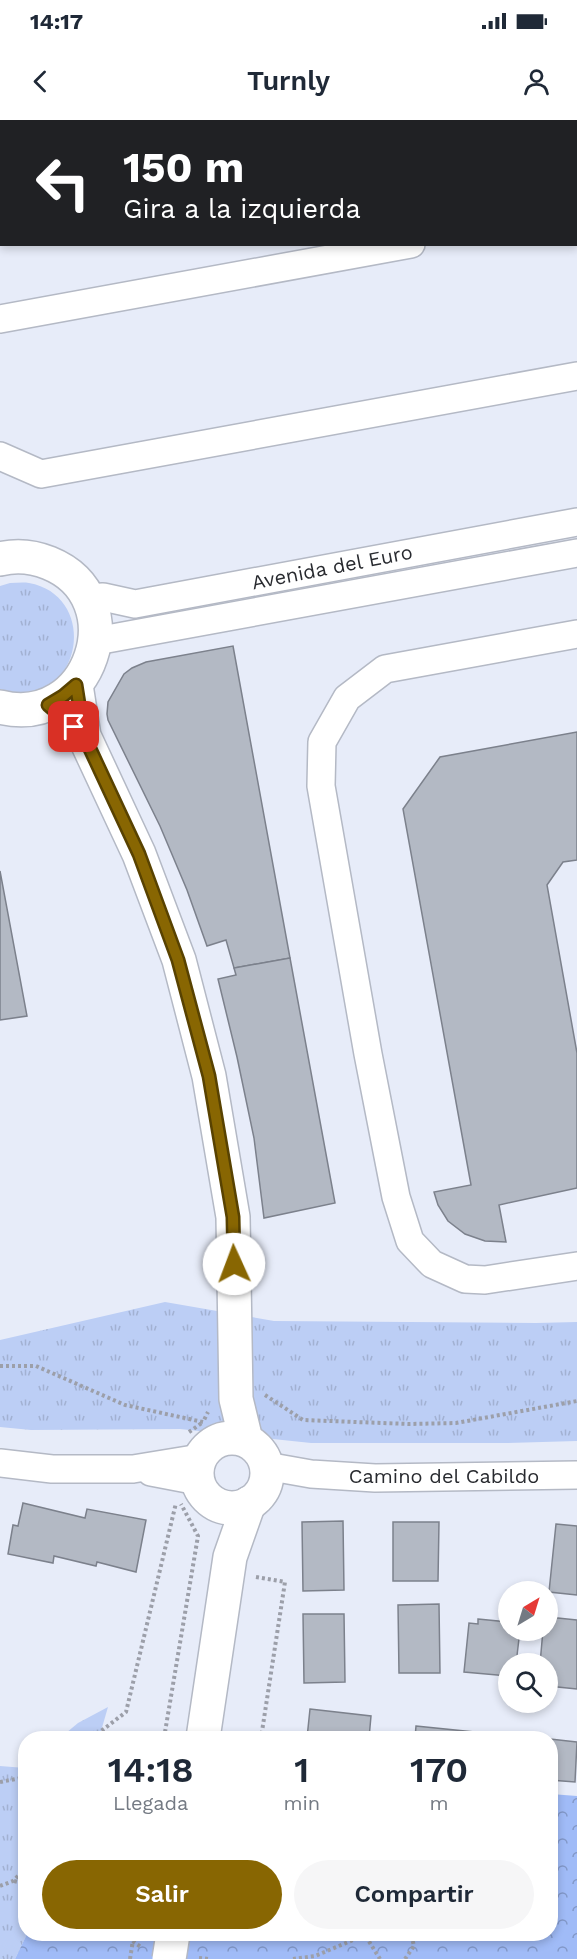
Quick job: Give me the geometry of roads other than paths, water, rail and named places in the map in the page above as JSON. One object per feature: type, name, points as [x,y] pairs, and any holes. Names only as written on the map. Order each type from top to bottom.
[{"type":"main road","points":[[0,559],[29,558],[55,566],[72,579],[87,598],[95,619],[96,641],[90,664],[76,685],[63,696],[48,705],[32,709],[17,710],[0,707]]},
{"type":"main road","points":[[76,685],[84,736],[139,854],[178,960],[209,1076],[233,1217],[236,1394],[203,1492],[211,1500],[251,1489]]},
{"type":"main road","points":[[48,705],[84,736]]},
{"type":"main road","points":[[205,1731],[240,1567],[259,1451],[217,1455]]},
{"type":"main road","points":[[169,1959],[172,1941]]},
{"type":"street","points":[[0,318],[400,246]]},
{"type":"street","points":[[0,456],[41,474],[577,376]]},
{"type":"street","name":"Avenida del Euro","points":[[87,598],[103,597],[135,604],[577,522]]},
{"type":"street","name":"Avenida del Euro","points":[[96,641],[577,553]]},
{"type":"street","points":[[577,633],[384,669],[347,698],[322,742],[321,786],[370,1065],[396,1197],[410,1241],[432,1263],[465,1279],[485,1280],[577,1266]]},
{"type":"street","points":[[0,1463],[52,1469],[133,1469],[217,1455]]},
{"type":"street","name":"Camino del Cabildo","points":[[251,1489],[311,1474],[375,1478],[577,1475]]}]
